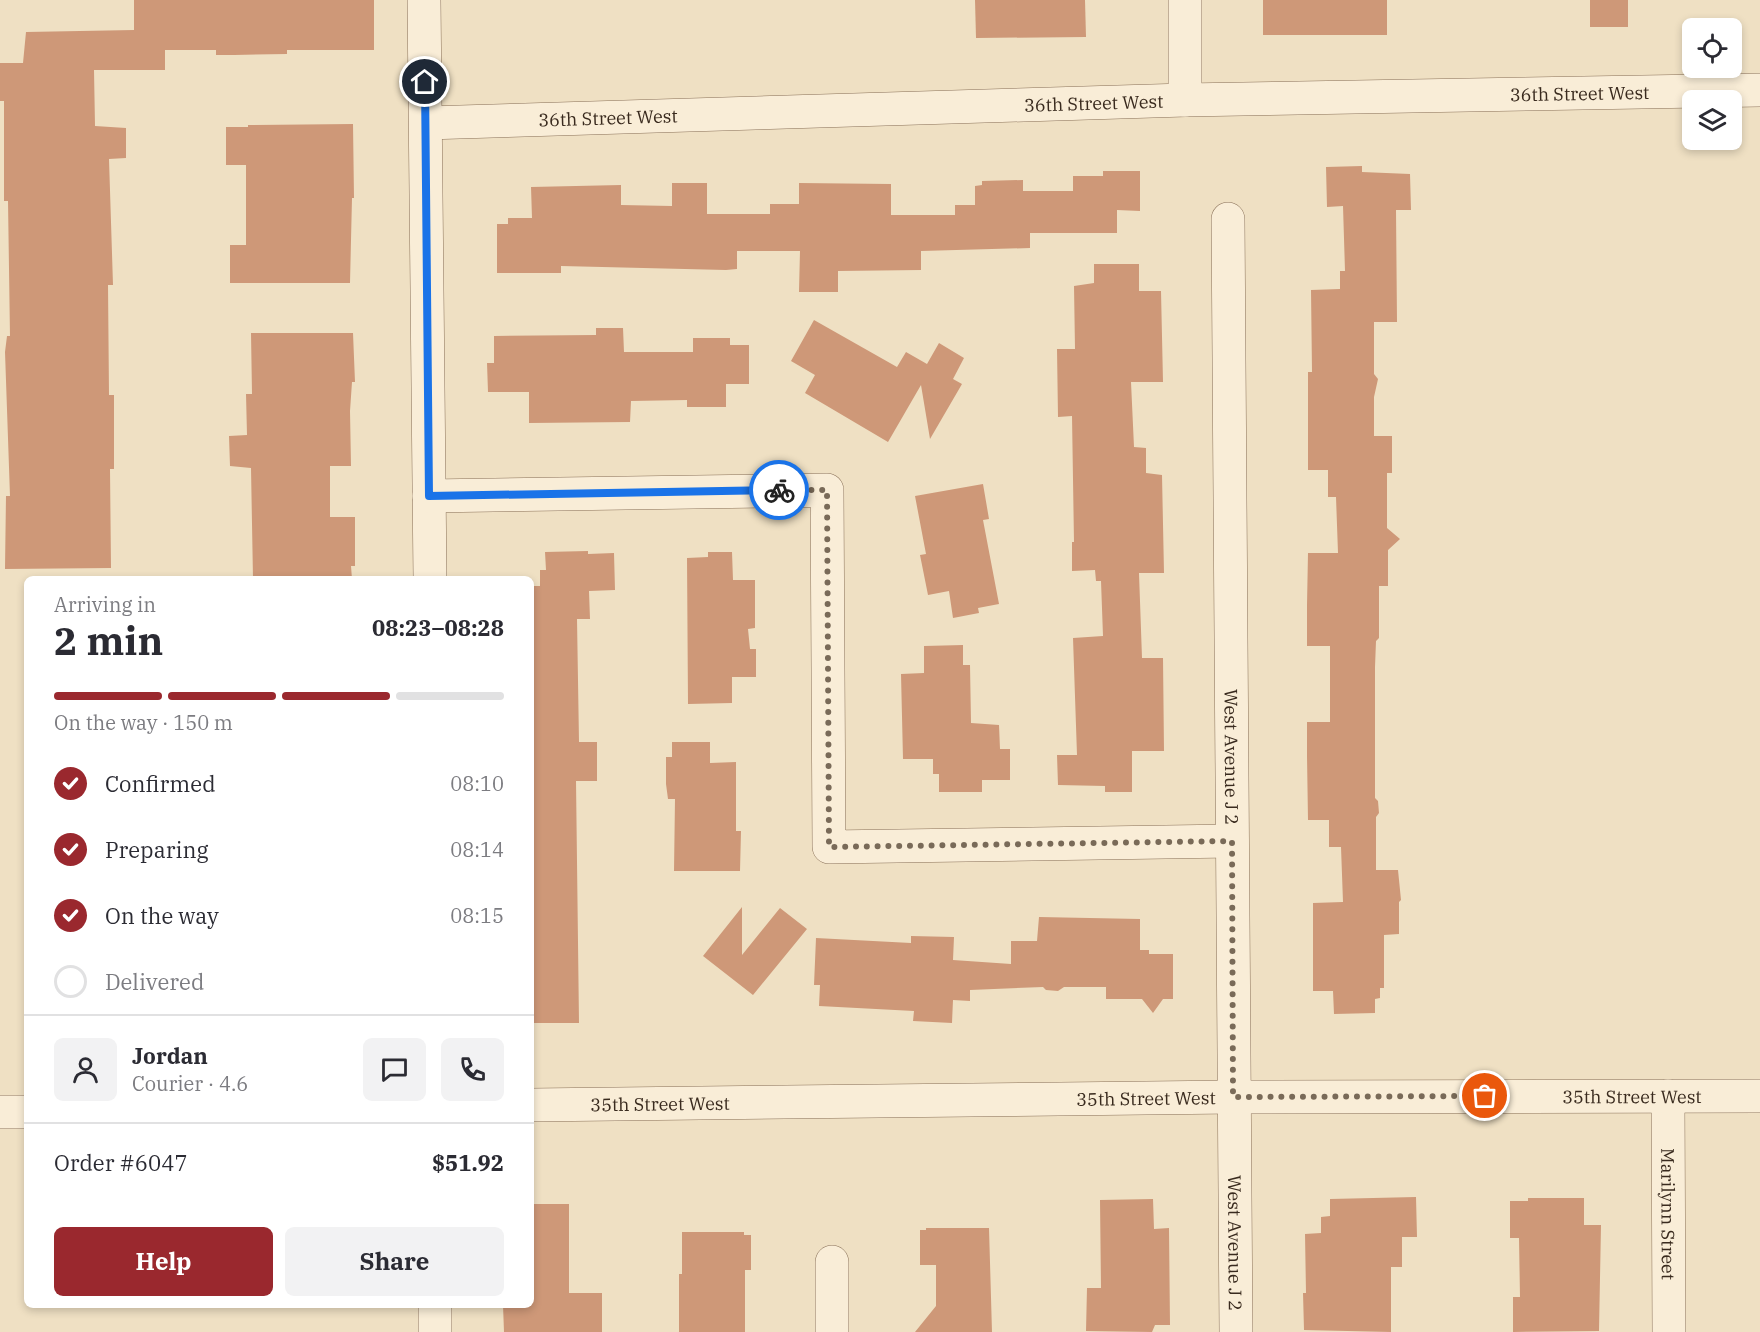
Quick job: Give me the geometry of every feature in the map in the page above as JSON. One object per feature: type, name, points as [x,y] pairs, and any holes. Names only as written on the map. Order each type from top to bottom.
[{"type":"street","points":[[424,0],[430,576]]},
{"type":"street","points":[[1185,0],[1185,100]]},
{"type":"street","name":"36th Street West","points":[[426,123],[1185,100],[1760,90]]},
{"type":"street","name":"West Avenue J 2","points":[[1228,219],[1236,1332]]},
{"type":"street","points":[[429,496],[827,490],[829,847],[1232,841]]},
{"type":"street","name":"35th Street West","points":[[534,1106],[1233,1097],[1760,1095]]},
{"type":"street","name":"Marilynn Street","points":[[1668,1096],[1669,1332]]},
{"type":"street","points":[[0,1112],[24,1112]]},
{"type":"street","points":[[832,1262],[832,1332]]},
{"type":"street","points":[[435,1308],[435,1332]]},
{"type":"building","points":[[134,0],[374,0],[374,50],[287,50],[287,54],[216,55],[216,50],[165,50],[165,70],[94,70],[95,126],[126,128],[126,158],[109,159],[113,285],[108,285],[109,395],[114,395],[114,469],[110,469],[111,568],[5,569],[6,496],[10,496],[5,352],[7,336],[10,336],[8,201],[4,201],[4,101],[0,101],[0,63],[23,63],[26,32],[134,30]]},
{"type":"building","points":[[975,0],[1085,0],[1086,37],[976,38]]},
{"type":"building","points":[[1263,0],[1387,0],[1387,35],[1263,35]]},
{"type":"building","points":[[1590,0],[1628,0],[1628,27],[1590,27]]},
{"type":"building","points":[[353,124],[354,198],[352,198],[350,283],[230,283],[230,245],[246,245],[246,165],[226,165],[226,127]]},
{"type":"building","points":[[1362,166],[1362,172],[1410,174],[1411,210],[1396,210],[1397,322],[1374,322],[1374,374],[1378,379],[1374,397],[1374,436],[1392,436],[1392,473],[1387,473],[1387,528],[1400,539],[1388,550],[1388,586],[1379,586],[1379,638],[1376,641],[1375,667],[1375,798],[1378,801],[1379,813],[1376,817],[1376,870],[1398,870],[1401,900],[1399,902],[1399,934],[1384,935],[1384,988],[1380,988],[1380,998],[1375,999],[1375,1013],[1334,1014],[1333,991],[1313,991],[1313,903],[1343,902],[1341,847],[1329,847],[1329,820],[1308,820],[1307,756],[1307,722],[1330,722],[1330,646],[1307,646],[1307,605],[1308,553],[1338,553],[1336,497],[1328,497],[1328,470],[1308,470],[1308,372],[1312,372],[1311,290],[1340,289],[1340,271],[1345,271],[1343,206],[1327,207],[1326,167]]},
{"type":"building","points":[[1103,171],[1140,171],[1140,211],[1117,210],[1117,233],[1030,233],[1030,248],[921,251],[921,270],[838,271],[838,292],[799,292],[800,251],[737,251],[737,269],[726,270],[561,266],[561,273],[497,273],[497,224],[508,224],[508,218],[532,218],[531,187],[621,185],[621,205],[672,206],[672,183],[707,183],[707,214],[770,214],[770,204],[799,204],[799,183],[891,184],[891,215],[955,215],[955,205],[975,205],[975,186],[982,185],[982,181],[1023,180],[1023,191],[1073,191],[1073,176],[1103,176]]},
{"type":"building","points":[[1094,264],[1139,264],[1139,291],[1161,291],[1163,382],[1131,382],[1134,447],[1146,448],[1146,473],[1162,475],[1164,573],[1139,573],[1142,658],[1163,658],[1164,751],[1132,751],[1132,792],[1105,792],[1105,786],[1058,785],[1057,755],[1077,755],[1073,638],[1103,636],[1101,581],[1096,581],[1095,570],[1072,571],[1072,542],[1074,542],[1072,416],[1058,417],[1057,349],[1075,349],[1074,286],[1094,283]]},
{"type":"building","points":[[814,320],[897,367],[906,352],[927,364],[939,343],[964,358],[953,379],[962,384],[930,439],[921,385],[888,442],[805,393],[815,375],[791,361]]},
{"type":"building","points":[[596,328],[623,328],[624,352],[693,352],[693,338],[730,338],[730,345],[749,345],[749,384],[726,384],[726,407],[687,407],[687,400],[631,401],[630,422],[529,423],[529,392],[488,392],[487,363],[494,363],[494,336],[596,335]]},
{"type":"building","points":[[251,333],[353,333],[355,382],[352,382],[350,411],[351,466],[330,466],[330,517],[355,517],[355,566],[351,566],[352,576],[253,576],[251,468],[230,466],[229,436],[247,435],[246,394],[252,394]]},
{"type":"building","points":[[983,484],[989,519],[983,520],[999,604],[978,608],[979,613],[953,618],[949,591],[928,595],[920,555],[926,554],[915,496]]},
{"type":"building","points":[[545,552],[614,553],[615,590],[589,591],[590,619],[577,619],[579,742],[597,742],[597,781],[576,781],[579,1023],[534,1023],[534,586],[540,586],[540,570],[546,570]]},
{"type":"building","points":[[708,552],[732,552],[733,580],[755,580],[755,628],[748,629],[750,649],[756,649],[756,677],[732,677],[732,703],[688,704],[687,558],[708,557]]},
{"type":"building","points":[[963,645],[963,665],[970,665],[971,723],[999,725],[1000,749],[1010,749],[1010,780],[982,780],[982,792],[939,792],[939,774],[933,774],[933,759],[903,759],[901,674],[924,673],[924,646]]},
{"type":"building","points":[[672,742],[710,742],[710,763],[736,762],[736,831],[741,831],[740,871],[674,871],[675,799],[668,799],[666,784],[666,757],[672,757]]},
{"type":"building","points":[[742,907],[742,955],[780,908],[807,929],[753,995],[703,956]]},
{"type":"building","points":[[1039,917],[1140,919],[1140,950],[1149,950],[1149,954],[1173,954],[1173,999],[1163,999],[1153,1013],[1142,999],[1106,999],[1106,987],[1064,987],[1058,991],[1046,990],[1043,987],[970,990],[970,1001],[953,1000],[952,1023],[913,1021],[914,1011],[819,1006],[820,985],[814,985],[816,938],[911,943],[911,936],[954,937],[953,960],[1011,964],[1011,941],[1037,941]]},
{"type":"building","points":[[1416,1197],[1417,1237],[1402,1237],[1402,1267],[1391,1267],[1391,1332],[1304,1330],[1305,1234],[1321,1233],[1321,1217],[1330,1216],[1330,1199]]},
{"type":"building","points":[[1528,1198],[1584,1198],[1584,1225],[1601,1225],[1599,1331],[1513,1332],[1513,1297],[1520,1297],[1519,1238],[1510,1238],[1510,1201],[1528,1201]]},
{"type":"building","points":[[1153,1199],[1154,1229],[1169,1228],[1170,1325],[1155,1325],[1152,1332],[1086,1331],[1087,1288],[1101,1288],[1100,1200]]},
{"type":"building","points":[[534,1204],[569,1204],[569,1293],[602,1293],[602,1332],[504,1332],[503,1308],[534,1308]]},
{"type":"building","points":[[926,1228],[989,1228],[992,1332],[915,1332],[936,1306],[936,1265],[920,1265],[920,1230],[926,1230]]},
{"type":"building","points":[[682,1232],[744,1232],[744,1235],[751,1235],[751,1270],[745,1270],[745,1332],[679,1332]]},
{"type":"way so far","points":[[779,490],[827,490],[829,847],[1232,841],[1233,1097],[1485,1096]]},
{"type":"route","points":[[425,82],[429,496],[779,490]]}]
